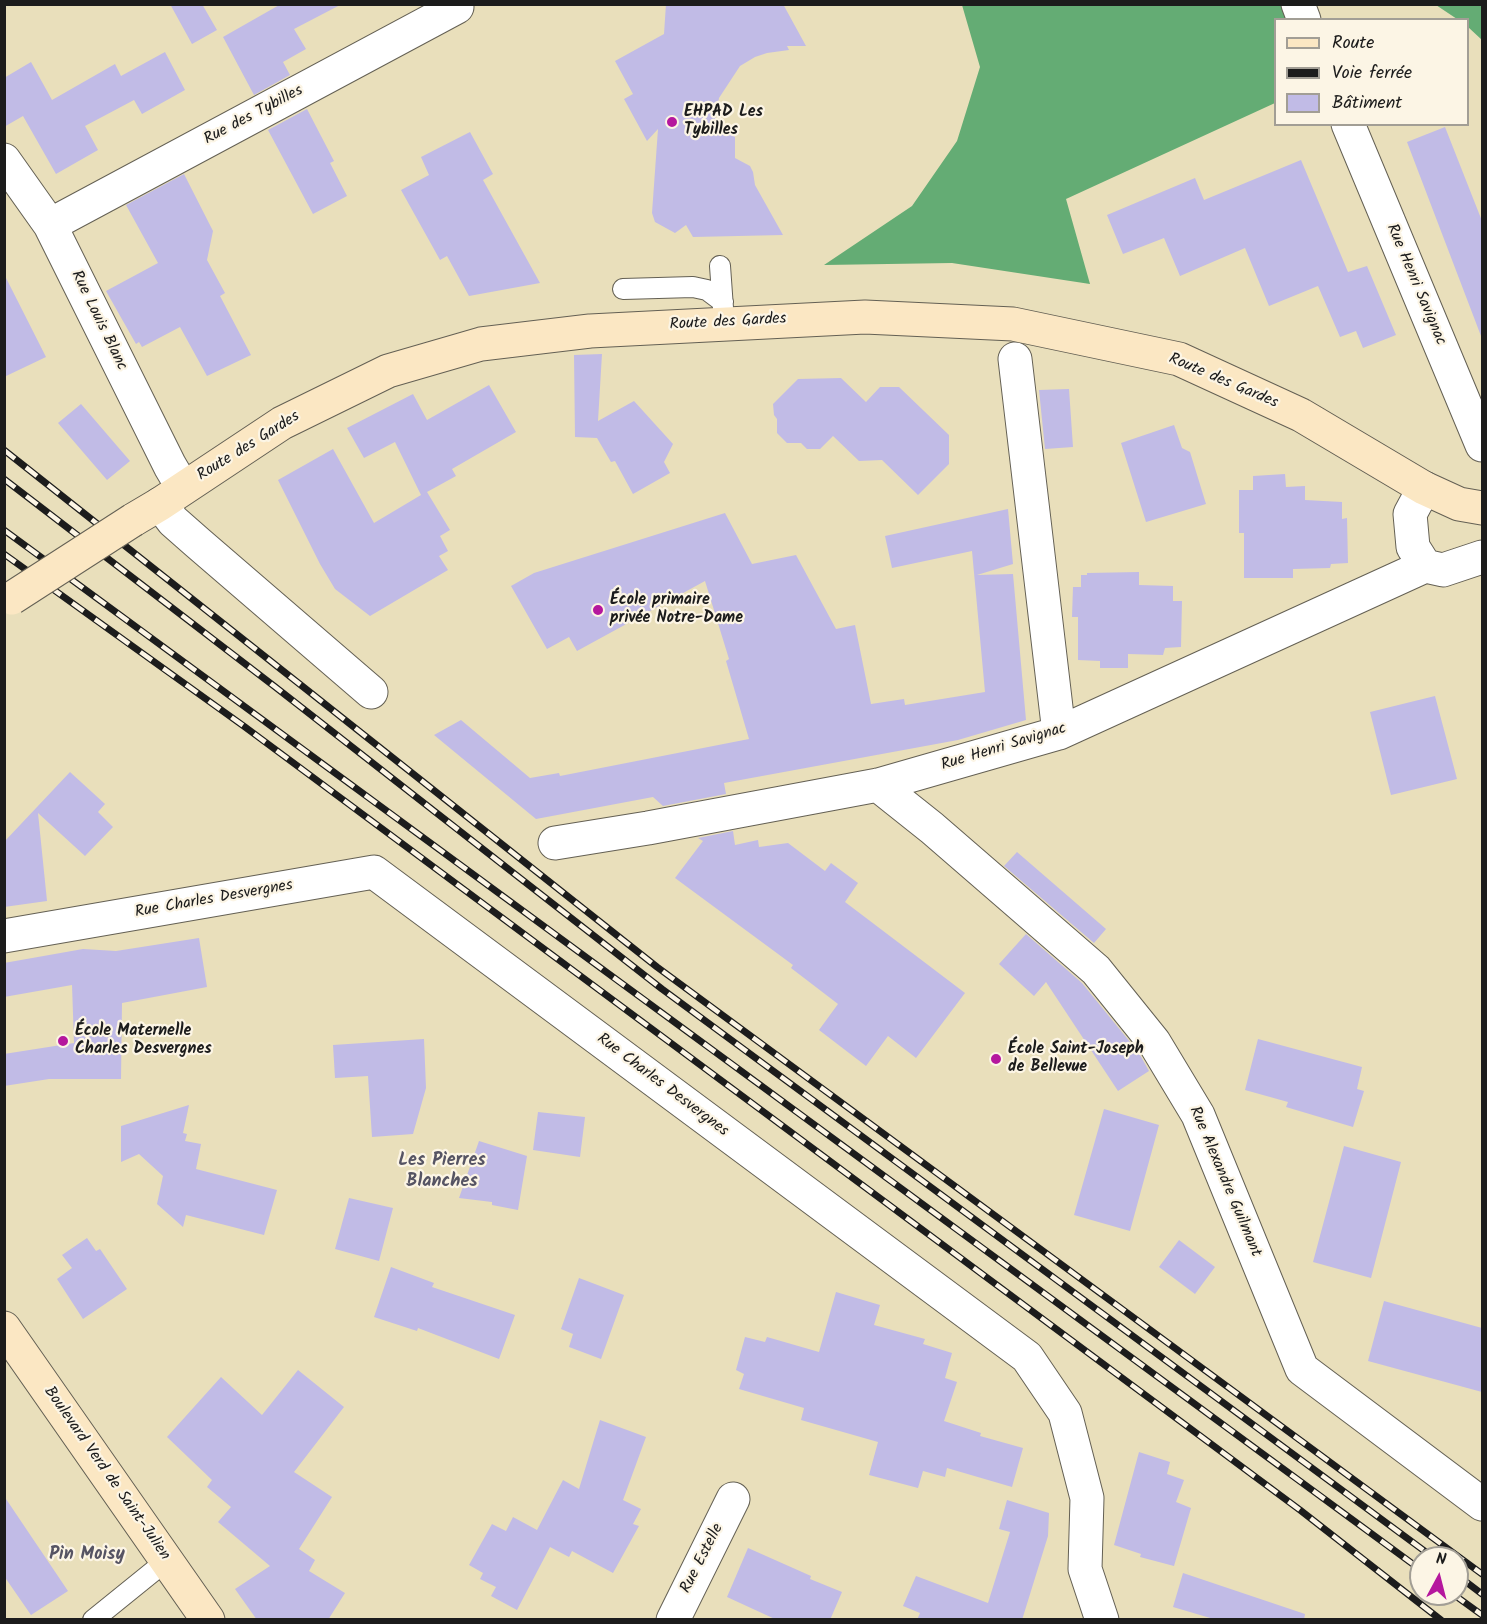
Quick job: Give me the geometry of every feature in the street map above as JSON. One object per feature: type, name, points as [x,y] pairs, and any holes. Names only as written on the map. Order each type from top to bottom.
[{"type":"main road","name":"Route des Gardes","points":[[8,601],[282,423],[388,371],[481,344],[724,312],[1013,324],[1179,359],[1301,416],[1424,488],[1459,504],[1482,508]]},
{"type":"main road","name":"Boulevard Verd de Saint-Julien","points":[[4,1328],[208,1620]]},
{"type":"street","name":"Rue des Tybilles","points":[[50,225],[458,7]]},
{"type":"street","name":"Rue Henri Savignac","points":[[1349,126],[1482,445]]},
{"type":"street","name":"Rue Louis Blanc","points":[[4,160],[50,225],[170,466],[159,504],[173,521],[371,692]]},
{"type":"street","points":[[1016,359],[1059,733]]},
{"type":"street","points":[[1424,488],[1410,514],[1413,547],[1425,566]]},
{"type":"street","name":"Rue Henri Savignac","points":[[555,843],[878,785],[1059,733],[1425,566],[1443,570],[1482,557]]},
{"type":"street","name":"Rue Alexandre Guilmant","points":[[878,785],[932,828],[1096,970],[1154,1042],[1198,1115],[1302,1369],[1482,1504]]},
{"type":"street","name":"Rue Charles Desvergnes","points":[[4,936],[374,872],[1027,1357],[1065,1413],[1087,1498],[1085,1569],[1100,1619]]},
{"type":"street","name":"Rue Estelle","points":[[673,1620],[733,1499]]},
{"type":"lane","points":[[720,266],[724,312]]},
{"type":"lane","points":[[623,290],[693,287],[707,290],[724,312]]},
{"type":"lane","points":[[93,1620],[166,1561]]},
{"type":"green space","points":[[962,5],[1282,5],[1288,18],[1274,18],[1274,103],[1066,199],[1090,284],[952,263],[824,265],[912,206],[957,141],[980,67]]},
{"type":"green space","points":[[1436,5],[1482,5],[1482,40],[1469,28],[1469,18],[1456,18]]},
{"type":"building","points":[[170,4],[202,4],[217,30],[192,44]]},
{"type":"building","points":[[281,4],[342,4],[294,29],[306,49],[283,62],[290,75],[254,95],[223,37]]},
{"type":"building","name":"EHPAD Les Tybilles","points":[[666,4],[783,4],[806,46],[787,46],[789,50],[767,53],[740,66],[719,98],[715,120],[735,137],[735,158],[750,166],[755,185],[783,235],[693,237],[686,225],[675,233],[655,222],[652,213],[658,129],[647,141],[624,99],[633,94],[615,61],[664,34]]},
{"type":"building","points":[[165,52],[185,90],[142,114],[134,100],[85,126],[98,150],[56,174],[23,116],[4,127],[4,78],[31,62],[52,100],[115,64],[121,76]]},
{"type":"building","points":[[307,109],[334,161],[330,163],[347,196],[313,214],[268,130]]},
{"type":"building","points":[[1445,127],[1482,221],[1482,336],[1407,142]]},
{"type":"building","points":[[470,132],[493,174],[483,180],[540,283],[469,296],[447,256],[440,260],[401,190],[429,175],[421,157]]},
{"type":"building","points":[[1301,160],[1348,272],[1367,266],[1396,335],[1363,348],[1356,331],[1340,337],[1318,286],[1269,306],[1245,248],[1180,276],[1164,238],[1123,254],[1107,215],[1195,178],[1204,200]]},
{"type":"building","points":[[184,174],[213,231],[207,260],[225,293],[220,296],[251,355],[207,376],[180,327],[142,347],[139,342],[136,344],[106,291],[158,263],[126,205]]},
{"type":"building","points":[[4,274],[46,357],[4,377]]},
{"type":"building","points":[[602,354],[598,421],[634,401],[673,444],[664,462],[670,473],[633,494],[615,461],[611,462],[597,438],[575,437],[574,355]]},
{"type":"building","points":[[841,378],[866,402],[880,387],[899,387],[949,435],[949,464],[918,495],[882,460],[859,461],[833,436],[820,449],[807,449],[801,443],[787,443],[777,433],[777,419],[774,415],[773,404],[798,379]]},
{"type":"building","points":[[489,385],[516,432],[452,469],[456,476],[427,492],[450,530],[440,536],[448,551],[439,556],[448,570],[370,616],[335,589],[278,480],[333,449],[374,523],[421,495],[395,442],[364,458],[347,428],[413,394],[427,420]]},
{"type":"building","points":[[1069,389],[1073,447],[1045,449],[1039,390]]},
{"type":"building","points":[[81,404],[130,461],[107,480],[58,423]]},
{"type":"building","points":[[1174,425],[1182,448],[1190,452],[1206,504],[1146,522],[1121,443]]},
{"type":"building","points":[[1285,474],[1286,487],[1305,486],[1305,500],[1342,502],[1342,519],[1347,518],[1348,563],[1331,564],[1330,568],[1293,569],[1293,578],[1244,578],[1244,533],[1239,533],[1239,490],[1253,490],[1253,476]]},
{"type":"building","points":[[1008,509],[1013,564],[977,575],[1013,574],[1026,720],[958,740],[724,783],[726,794],[663,806],[653,797],[536,819],[434,735],[461,720],[530,778],[559,773],[560,776],[749,739],[726,661],[729,659],[705,581],[577,651],[569,637],[547,649],[511,586],[534,573],[725,513],[752,564],[796,555],[836,629],[855,625],[871,704],[904,699],[905,705],[985,692],[972,551],[892,568],[885,536]]},
{"type":"building","points":[[1139,572],[1139,585],[1173,586],[1173,601],[1182,601],[1181,647],[1165,648],[1163,655],[1128,654],[1128,668],[1100,668],[1100,661],[1078,660],[1078,617],[1072,617],[1073,587],[1081,587],[1081,575]]},
{"type":"building","points":[[1435,696],[1457,779],[1391,795],[1370,712]]},
{"type":"building","points":[[70,772],[105,804],[98,812],[113,827],[85,856],[38,813],[47,901],[4,907],[4,842]]},
{"type":"building","points":[[733,831],[735,845],[758,840],[759,847],[788,843],[825,871],[831,863],[858,883],[845,902],[965,993],[916,1058],[888,1036],[866,1066],[819,1030],[838,1004],[791,968],[793,965],[675,878],[703,841],[698,838]]},
{"type":"building","points":[[1017,852],[1106,929],[1094,943],[1004,866]]},
{"type":"building","points":[[1026,934],[1082,983],[1139,1053],[1149,1071],[1118,1091],[1046,982],[1034,996],[999,964]]},
{"type":"building","points":[[199,938],[207,987],[122,1003],[121,1079],[49,1079],[4,1086],[4,1054],[74,1043],[72,985],[4,997],[4,963],[83,949],[116,951]]},
{"type":"building","points":[[424,1039],[426,1088],[413,1134],[372,1137],[368,1076],[335,1078],[333,1045]]},
{"type":"building","points":[[1258,1039],[1362,1067],[1357,1089],[1364,1091],[1353,1127],[1286,1107],[1288,1102],[1245,1090]]},
{"type":"building","points":[[189,1105],[183,1133],[187,1134],[185,1141],[201,1144],[196,1169],[277,1190],[264,1235],[186,1215],[183,1227],[157,1204],[163,1176],[139,1154],[121,1162],[121,1126]]},
{"type":"building","points":[[1104,1109],[1159,1125],[1130,1231],[1074,1215]]},
{"type":"building","points":[[538,1112],[585,1117],[580,1157],[533,1150]]},
{"type":"building","points":[[479,1141],[527,1156],[518,1210],[492,1205],[492,1202],[459,1198]]},
{"type":"building","points":[[1344,1146],[1401,1162],[1371,1278],[1313,1262]]},
{"type":"building","points":[[349,1198],[393,1208],[379,1261],[335,1249]]},
{"type":"building","points":[[87,1238],[96,1251],[100,1249],[127,1289],[83,1319],[57,1279],[72,1268],[62,1255]]},
{"type":"building","points":[[1179,1240],[1215,1267],[1195,1294],[1159,1267]]},
{"type":"building","points":[[391,1267],[434,1283],[432,1287],[515,1315],[499,1359],[418,1328],[417,1331],[374,1317]]},
{"type":"building","points":[[579,1278],[624,1295],[601,1359],[569,1347],[573,1334],[561,1329]]},
{"type":"building","points":[[836,1292],[880,1305],[874,1325],[925,1339],[923,1344],[952,1353],[945,1378],[957,1382],[944,1421],[981,1433],[980,1436],[1023,1448],[1012,1487],[947,1468],[945,1477],[923,1471],[918,1488],[869,1475],[878,1442],[801,1420],[804,1408],[739,1389],[744,1374],[736,1370],[745,1337],[765,1342],[767,1337],[819,1352]]},
{"type":"building","points":[[1384,1301],[1482,1328],[1482,1392],[1368,1361]]},
{"type":"building","points":[[298,1370],[344,1407],[294,1472],[332,1497],[299,1549],[315,1560],[309,1571],[345,1593],[328,1620],[257,1620],[235,1589],[270,1566],[218,1522],[231,1507],[207,1487],[212,1480],[167,1437],[221,1377],[262,1415]]},
{"type":"building","points":[[600,1420],[646,1437],[623,1500],[641,1509],[633,1524],[639,1526],[613,1573],[572,1551],[569,1557],[550,1547],[517,1610],[491,1596],[496,1587],[480,1579],[483,1573],[469,1565],[492,1524],[506,1531],[513,1517],[537,1530],[563,1480],[579,1489]]},
{"type":"building","points":[[1139,1452],[1170,1462],[1167,1474],[1184,1480],[1176,1502],[1191,1508],[1174,1566],[1140,1557],[1141,1554],[1114,1545]]},
{"type":"building","points":[[4,1496],[68,1591],[31,1615],[4,1576]]},
{"type":"building","points":[[1007,1500],[1049,1513],[1048,1536],[1022,1620],[917,1620],[920,1613],[903,1606],[916,1576],[988,1603],[1010,1532],[999,1529]]},
{"type":"building","points":[[748,1548],[842,1592],[830,1620],[777,1620],[727,1597]]},
{"type":"building","points":[[1183,1573],[1305,1614],[1304,1620],[1217,1620],[1173,1607]]},
{"type":"railway","points":[[4,450],[657,967],[1482,1574]]},
{"type":"railway","points":[[4,479],[662,989],[1418,1546]]},
{"type":"railway","points":[[4,530],[1409,1561]]},
{"type":"railway","points":[[4,554],[245,727],[1300,1510],[1441,1620]]},
{"type":"railway","points":[[1469,1584],[1482,1594]]},
{"type":"railway","points":[[1469,1606],[1482,1615]]},
{"type":"place","name":"EHPAD Les Tybilles","points":[[672,122]]},
{"type":"place","name":"École primaire privée Notre-Dame","points":[[598,610]]},
{"type":"place","name":"École Maternelle Charles Desvergnes","points":[[63,1041]]},
{"type":"place","name":"École Saint-Joseph de Bellevue","points":[[996,1059]]},
{"type":"district","name":"Les Pierres Blanches","points":[[442,1172]]},
{"type":"district","name":"Pin Moisy","points":[[87,1556]]}]
